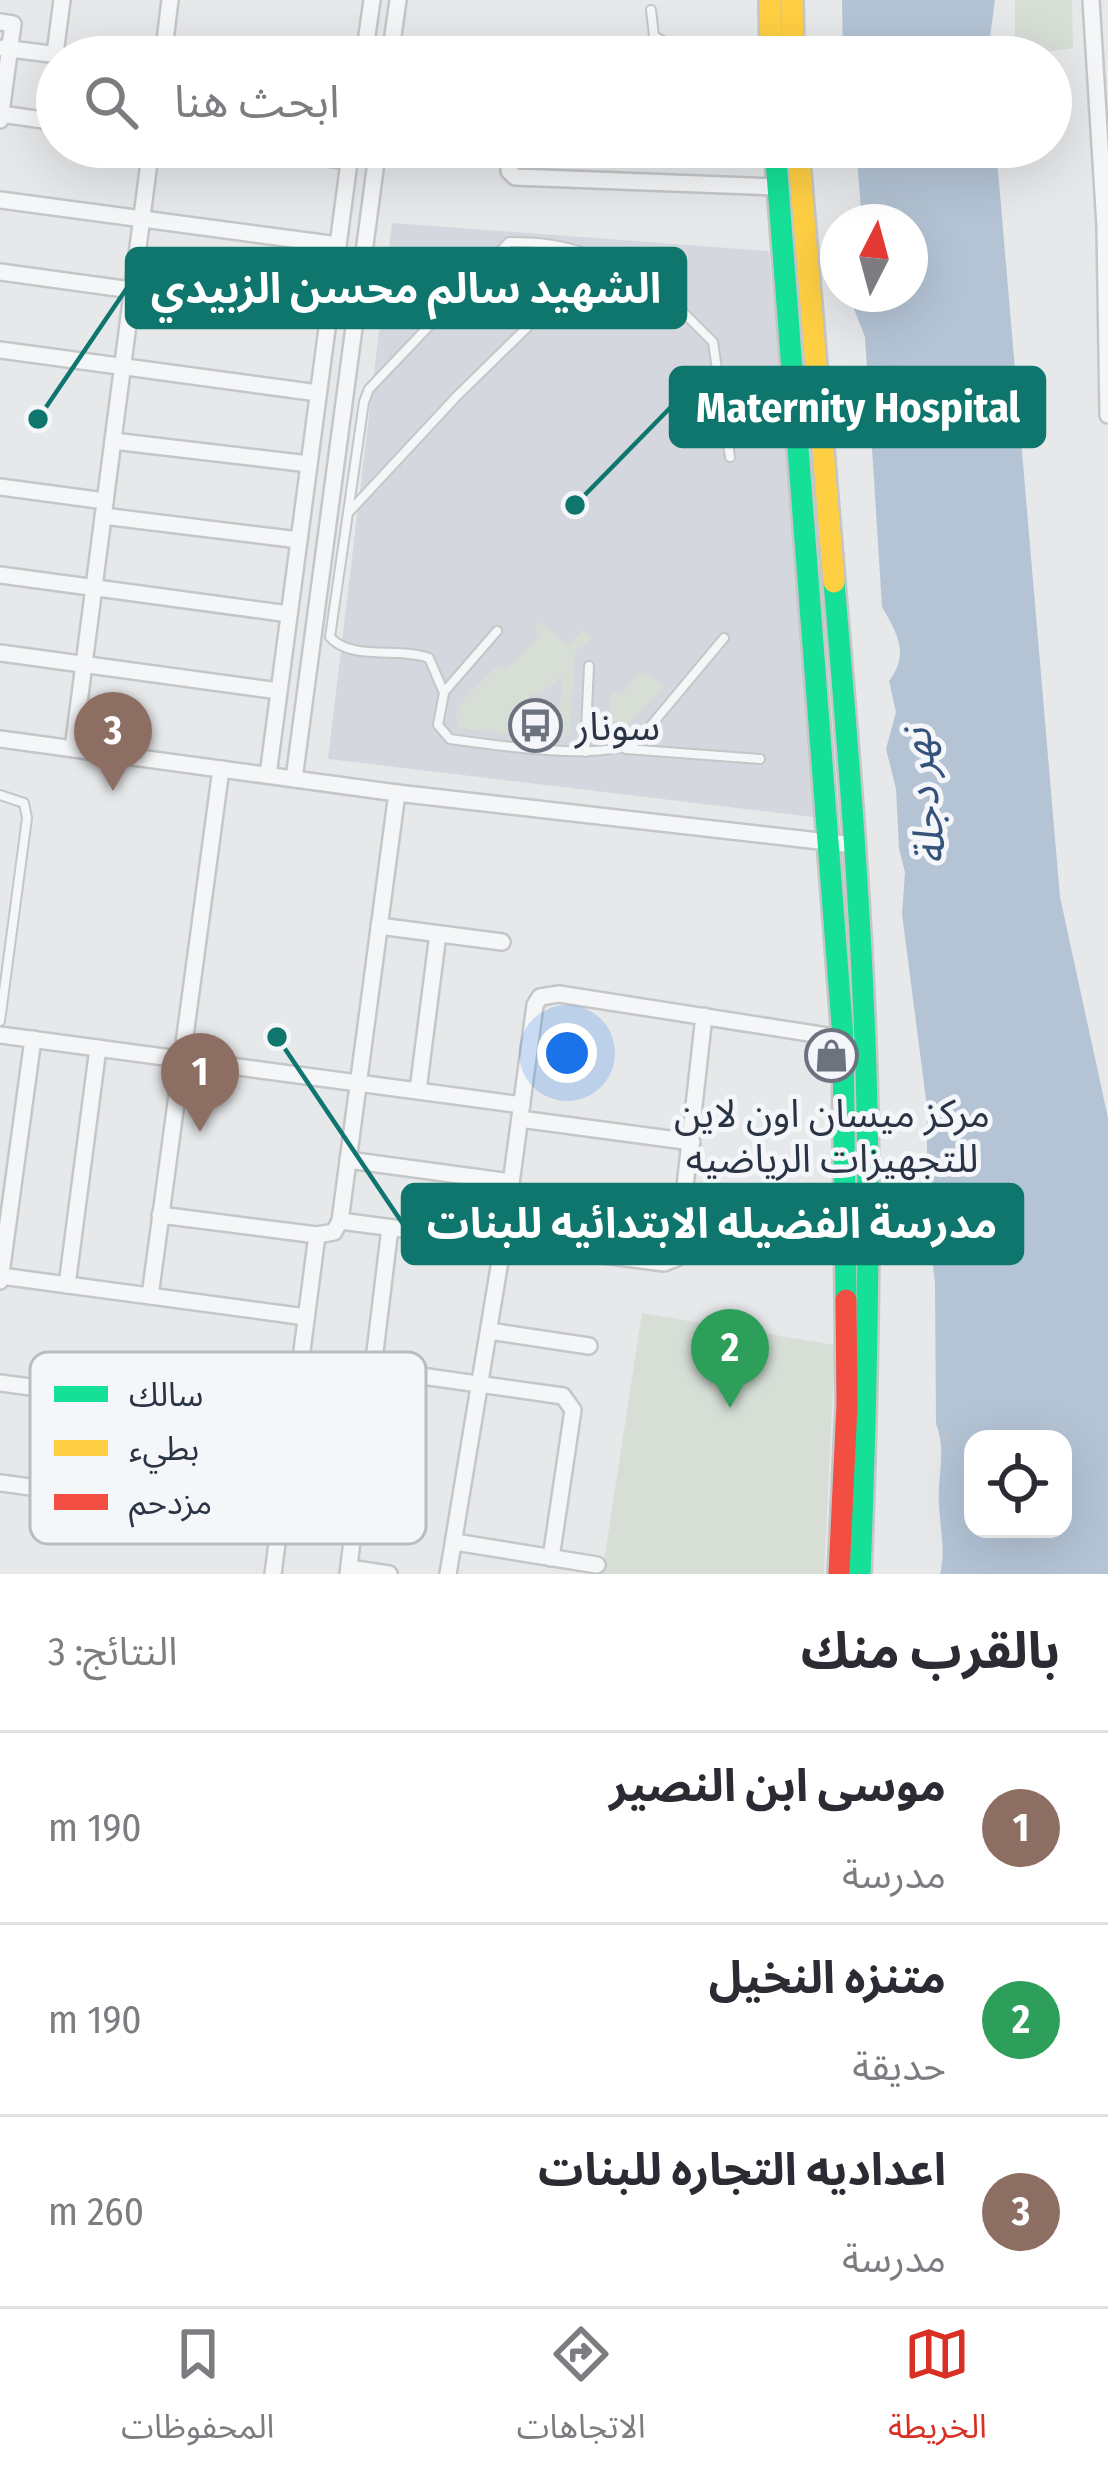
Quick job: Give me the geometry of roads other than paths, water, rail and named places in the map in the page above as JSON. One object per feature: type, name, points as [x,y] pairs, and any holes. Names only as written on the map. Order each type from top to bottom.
[{"type":"street","points":[[57,36],[62,0]]},
{"type":"street","points":[[166,36],[170,0]]},
{"type":"street","points":[[367,36],[372,0]]},
{"type":"street","points":[[393,36],[398,0]]},
{"type":"street","points":[[770,0],[775,36]]},
{"type":"street","points":[[783,36],[792,0]]},
{"type":"street","points":[[1091,0],[1107,226],[1108,415]]},
{"type":"street","points":[[0,22],[13,24],[5,48],[0,117],[36,120]]},
{"type":"street","points":[[5,48],[36,52]]},
{"type":"street","points":[[73,749],[148,168]]},
{"type":"street","points":[[268,775],[348,168]]},
{"type":"street","points":[[294,779],[375,168]]},
{"type":"street","points":[[508,168],[515,177],[778,187]]},
{"type":"street","points":[[777,168],[830,843],[869,1209],[860,1574]]},
{"type":"street","points":[[800,168],[854,845],[847,1405],[838,1574]]},
{"type":"street","points":[[0,200],[338,245]]},
{"type":"street","points":[[0,272],[328,316]]},
{"type":"street","points":[[326,340],[352,344]]},
{"type":"street","points":[[0,350],[318,393]]},
{"type":"street","points":[[113,441],[309,464]]},
{"type":"street","points":[[0,487],[299,540]]},
{"type":"street","points":[[0,575],[289,614]]},
{"type":"street","points":[[0,653],[279,691]]},
{"type":"street","points":[[0,739],[397,793],[854,845]]},
{"type":"street","points":[[150,1296],[221,769]]},
{"type":"street","points":[[160,1215],[317,1235],[334,1232],[340,1221],[397,793]]},
{"type":"street","points":[[379,926],[502,942]]},
{"type":"street","points":[[418,1090],[438,934]]},
{"type":"street","points":[[448,1574],[503,1243],[535,1005],[540,997],[559,994],[854,1040]]},
{"type":"street","points":[[340,1221],[664,1263],[677,1258],[704,1016]]},
{"type":"street","points":[[0,1035],[418,1090],[692,1142]]},
{"type":"street","points":[[33,1039],[0,1278],[307,1317]]},
{"type":"street","points":[[67,1285],[98,1048]]},
{"type":"street","points":[[348,1160],[511,1182]]},
{"type":"street","points":[[375,1352],[390,1228]]},
{"type":"street","points":[[302,1352],[317,1235]]},
{"type":"street","points":[[489,1330],[589,1346]]},
{"type":"street","points":[[426,1376],[563,1396],[571,1402],[551,1558]]},
{"type":"street","points":[[0,1383],[30,1387]]},
{"type":"street","points":[[0,1483],[30,1487]]},
{"type":"street","points":[[455,1542],[597,1565]]},
{"type":"street","points":[[273,1574],[277,1544]]},
{"type":"street","points":[[349,1571],[389,1574]]},
{"type":"lane","points":[[651,10],[654,36]]},
{"type":"lane","points":[[730,457],[713,342],[629,260],[598,258],[541,242],[509,242],[369,389],[331,628],[333,642],[353,649],[421,655],[435,666],[444,693],[438,725],[450,739],[585,752],[625,749],[760,759]]},
{"type":"lane","points":[[348,513],[457,396],[598,258]]},
{"type":"lane","points":[[444,693],[497,631]]},
{"type":"lane","points":[[625,749],[724,638]]},
{"type":"lane","points":[[585,752],[589,666]]},
{"type":"lane","points":[[0,795],[24,803],[27,818],[0,1021]]},
{"type":"water","points":[[842,0],[995,0],[990,36],[843,36]]},
{"type":"water","name":"نهر دجلة","points":[[858,168],[998,168],[1060,897],[1108,1118],[1108,1574],[940,1574],[941,1454],[936,1424],[935,1283],[927,1214],[927,1107],[902,914],[905,872],[896,789],[886,749],[896,712],[889,681],[900,653],[882,607],[865,337],[855,312],[928,312],[928,204],[861,204]]},
{"type":"place","name":"الشهيد سالم محسن الزبيدي","points":[[38,419]]},
{"type":"place","name":"Maternity Hospital","points":[[575,505]]},
{"type":"place","name":"سونار","points":[[536,726]]},
{"type":"place","name":"اعداديه التجاره للبنات","points":[[113,791]]},
{"type":"place","name":"مدرسة الفضيله الابتدائيه للبنات","points":[[277,1037]]},
{"type":"place","name":"مركز ميسان اون لاين للتجهيزات الرياضيه","points":[[832,1056]]},
{"type":"place","name":"موسى ابن النصير","points":[[200,1132]]},
{"type":"place","name":"متنزه النخيل","points":[[730,1408]]}]
